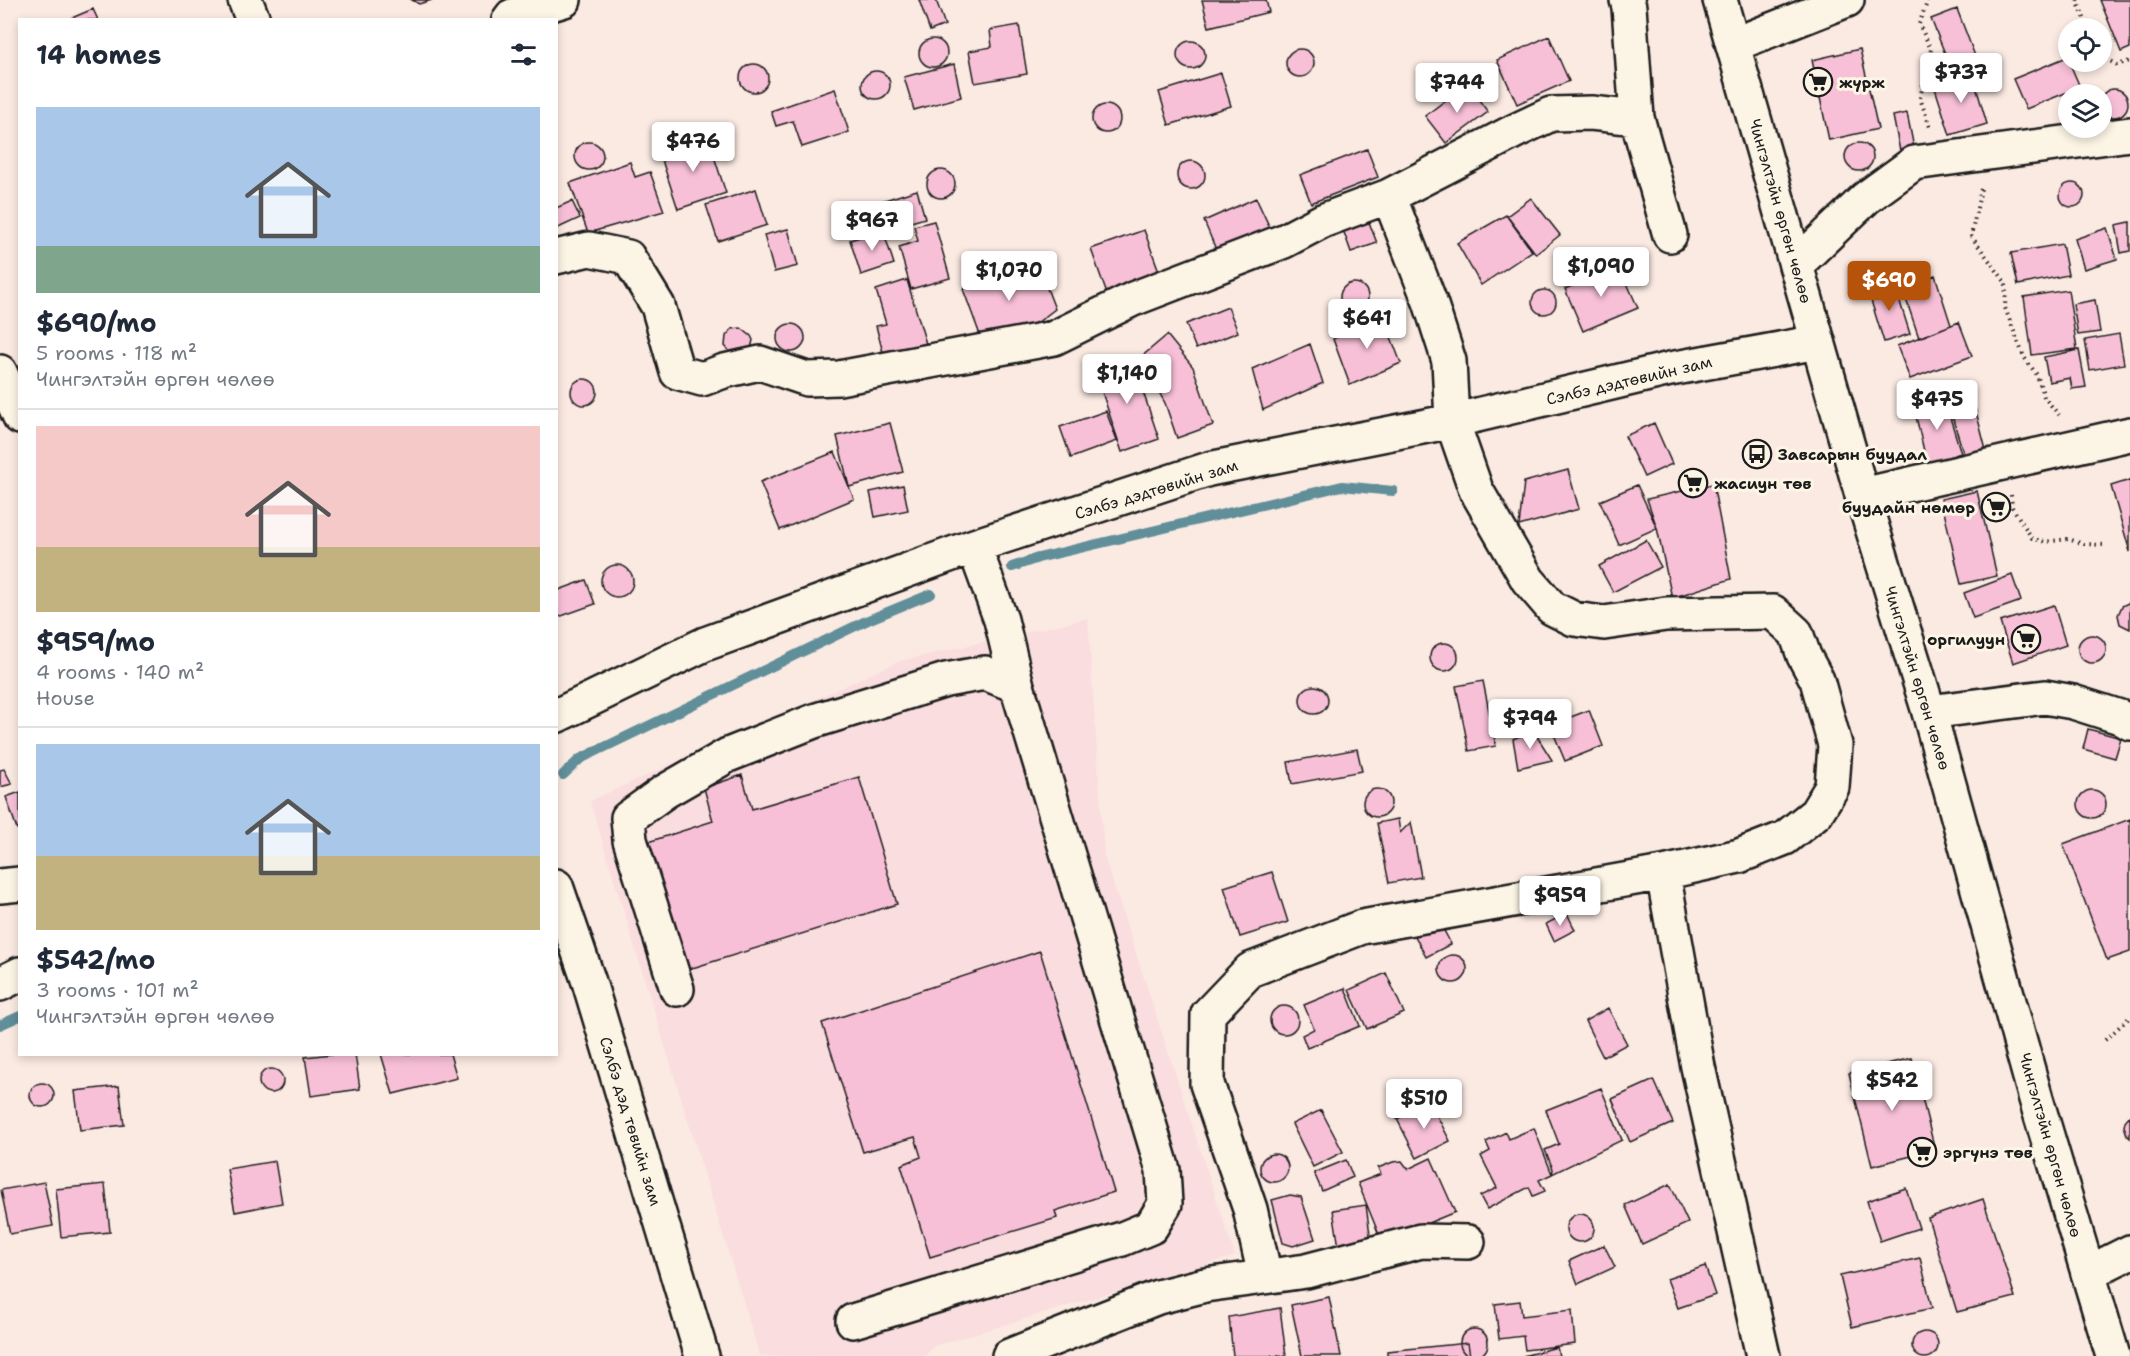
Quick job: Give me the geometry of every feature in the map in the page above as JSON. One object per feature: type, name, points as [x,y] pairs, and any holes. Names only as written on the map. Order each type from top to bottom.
[{"type":"street","points":[[245,0],[252,18]]},
{"type":"street","points":[[510,18],[564,0]]},
{"type":"street","points":[[1627,0],[1637,118],[1670,235]]},
{"type":"street","name":"Чингэлтэйн өргөн чөлөө","points":[[1720,0],[1862,495],[1929,712],[2036,1099],[2113,1356]]},
{"type":"street","points":[[1733,45],[1847,0]]},
{"type":"street","points":[[558,257],[590,249],[628,257],[658,306],[677,372],[702,379],[724,371],[760,363],[807,379],[839,378],[1054,338],[1133,299],[1284,241],[1322,221],[1389,196],[1515,130],[1551,114],[1591,113],[1637,118]]},
{"type":"street","points":[[1796,265],[1866,198],[1914,163],[2130,134]]},
{"type":"street","points":[[1265,1276],[1250,1209],[1207,1084],[1208,1014],[1250,970],[1362,927],[1663,873],[1739,856],[1785,838],[1816,813],[1832,787],[1835,745],[1817,680],[1804,656],[1796,633],[1773,612],[1666,614],[1604,622],[1574,619],[1552,608],[1528,580],[1476,490],[1452,421],[1449,361],[1430,302],[1389,196]]},
{"type":"street","name":"Сэлбэ дэдтөвийн зам","points":[[558,715],[705,644],[974,546],[1209,469],[1452,421],[1670,369],[1818,342]]},
{"type":"street","points":[[0,372],[18,412]]},
{"type":"street","points":[[1862,495],[2130,434]]},
{"type":"street","points":[[853,1322],[1122,1239],[1151,1227],[1165,1204],[1163,1170],[1017,686],[1001,621],[974,546]]},
{"type":"street","points":[[677,989],[630,840],[628,818],[664,792],[728,755],[814,721],[946,680],[985,673],[1017,686]]},
{"type":"street","points":[[1929,712],[2045,697],[2073,702],[2120,717],[2130,723]]},
{"type":"street","points":[[1663,873],[1698,1067],[1763,1356]]},
{"type":"street","points":[[0,886],[18,884]]},
{"type":"street","name":"Сэлбэ дэд төвийн зам","points":[[558,892],[592,993],[702,1356]]},
{"type":"street","points":[[0,984],[18,975]]},
{"type":"street","points":[[1009,1356],[1158,1297],[1205,1285],[1306,1271],[1421,1241],[1468,1242]]},
{"type":"street","points":[[2088,1273],[2130,1252]]},
{"type":"path","points":[[1928,0],[1919,24],[1931,49],[1920,98],[1933,133]]},
{"type":"path","points":[[2077,0],[2084,18]]},
{"type":"path","points":[[2112,62],[2117,65],[2130,61]]},
{"type":"path","points":[[1978,153],[1982,193],[1971,236],[2006,283],[2005,308],[2024,357],[2037,375],[2044,397],[2059,415],[2063,449]]},
{"type":"path","points":[[2007,462],[2012,507],[2032,538],[2044,542],[2068,539],[2084,544],[2104,545]]},
{"type":"path","points":[[2105,1040],[2130,1017]]},
{"type":"shaded area","points":[[1088,618],[1104,856],[1235,1256],[934,1346],[925,1356],[760,1356],[590,801],[900,661]]},
{"type":"building","points":[[412,0],[432,0],[419,4]]},
{"type":"building","points":[[919,0],[936,0],[945,25],[930,31]]},
{"type":"building","points":[[1202,0],[1266,0],[1269,12],[1209,27]]},
{"type":"building","points":[[2100,0],[2130,0],[2130,48],[2121,52],[2112,30],[2112,18],[2107,18]]},
{"type":"building","points":[[93,9],[97,18],[72,18]]},
{"type":"building","points":[[1957,9],[1975,56],[1950,66],[1931,19]]},
{"type":"building","points":[[1019,25],[1027,74],[975,83],[969,51],[992,47],[990,30]]},
{"type":"building","points":[[1549,36],[1569,81],[1517,104],[1497,60]]},
{"type":"building","points":[[933,39],[943,43],[947,53],[943,63],[933,67],[923,63],[919,53],[923,43]]},
{"type":"building","points":[[1191,41],[1201,45],[1205,55],[1201,65],[1191,69],[1181,65],[1177,55],[1181,45]]},
{"type":"building","points":[[1300,49],[1310,53],[1314,63],[1310,73],[1300,77],[1290,73],[1286,63],[1290,53]]},
{"type":"building","points":[[1860,49],[1878,129],[1829,140],[1812,60]]},
{"type":"building","points":[[2058,61],[2058,72],[2074,72],[2079,84],[2058,84],[2058,96],[2026,109],[2013,79]]},
{"type":"building","points":[[754,64],[764,68],[768,78],[764,88],[754,92],[744,88],[740,78],[744,68]]},
{"type":"building","points":[[954,64],[961,97],[914,110],[904,77]]},
{"type":"building","points":[[876,71],[886,75],[890,85],[886,95],[876,99],[866,95],[862,85],[866,75]]},
{"type":"building","points":[[1221,73],[1231,106],[1169,125],[1159,92]]},
{"type":"building","points":[[1972,73],[1987,124],[1950,135],[1934,85]]},
{"type":"building","points":[[1467,84],[1488,112],[1446,143],[1425,116]]},
{"type":"building","points":[[835,89],[849,132],[802,147],[793,121],[776,126],[771,111]]},
{"type":"building","points":[[2112,89],[2119,90],[2127,98],[2127,108],[2124,113],[2112,117]]},
{"type":"building","points":[[1106,105],[1116,109],[1120,119],[1116,129],[1106,133],[1096,129],[1092,119],[1096,109]]},
{"type":"building","points":[[1907,113],[1914,148],[1900,151],[1893,116]]},
{"type":"building","points":[[707,135],[726,193],[678,209],[658,148],[672,143],[676,157],[692,152],[688,141]]},
{"type":"building","points":[[589,142],[599,146],[603,156],[599,166],[589,170],[579,166],[575,156],[579,146]]},
{"type":"building","points":[[1859,143],[1869,147],[1873,157],[1869,167],[1859,171],[1849,167],[1845,157],[1849,147]]},
{"type":"building","points":[[1367,149],[1378,177],[1311,203],[1300,175]]},
{"type":"building","points":[[1191,161],[1201,165],[1205,175],[1201,185],[1191,189],[1181,185],[1177,175],[1181,165]]},
{"type":"building","points":[[630,162],[635,177],[650,172],[664,211],[588,233],[570,183]]},
{"type":"building","points":[[941,170],[951,174],[955,184],[951,194],[941,198],[931,194],[927,184],[931,174]]},
{"type":"building","points":[[2072,183],[2080,187],[2084,195],[2080,203],[2072,207],[2064,203],[2060,195],[2064,187]]},
{"type":"building","points":[[756,189],[767,225],[718,241],[706,205]]},
{"type":"building","points":[[917,190],[925,218],[883,230],[875,203]]},
{"type":"building","points":[[1256,198],[1270,228],[1217,252],[1204,221]]},
{"type":"building","points":[[1531,198],[1560,235],[1536,254],[1507,216]]},
{"type":"building","points":[[572,201],[580,218],[558,228],[558,207]]},
{"type":"building","points":[[1506,215],[1532,251],[1481,285],[1457,243]]},
{"type":"building","points":[[1367,217],[1377,243],[1351,252],[1342,227]]},
{"type":"building","points":[[934,221],[950,278],[911,289],[899,247],[918,241],[914,226]]},
{"type":"building","points":[[2130,222],[2130,251],[2121,253],[2116,225]]},
{"type":"building","points":[[2107,228],[2117,259],[2084,269],[2075,239]]},
{"type":"building","points":[[788,229],[798,266],[774,272],[764,235]]},
{"type":"building","points":[[883,230],[894,264],[861,275],[850,240]]},
{"type":"building","points":[[1144,230],[1160,274],[1109,300],[1091,249]]},
{"type":"building","points":[[2062,244],[2068,275],[2018,285],[2011,253]]},
{"type":"building","points":[[1037,262],[1055,309],[1038,322],[983,343],[963,289]]},
{"type":"building","points":[[1619,265],[1638,308],[1583,331],[1565,289]]},
{"type":"building","points":[[1935,275],[1951,325],[1919,338],[1902,287]]},
{"type":"building","points":[[907,280],[927,347],[885,360],[876,326],[886,324],[876,290]]},
{"type":"building","points":[[1354,283],[1364,287],[1368,297],[1364,307],[1354,311],[1344,307],[1340,297],[1344,287]]},
{"type":"building","points":[[1894,283],[1910,334],[1884,342],[1868,291]]},
{"type":"building","points":[[1544,290],[1549,291],[1555,297],[1555,307],[1549,313],[1544,314],[1539,313],[1533,307],[1532,302],[1533,297],[1539,291]]},
{"type":"building","points":[[2068,290],[2077,349],[2032,355],[2024,297]]},
{"type":"building","points":[[2095,300],[2100,332],[2078,335],[2073,304]]},
{"type":"building","points":[[1228,307],[1238,332],[1196,349],[1186,324]]},
{"type":"building","points":[[1382,314],[1401,363],[1350,385],[1333,339]]},
{"type":"building","points":[[1959,322],[1972,356],[1910,379],[1897,346]]},
{"type":"building","points":[[791,324],[801,328],[805,338],[801,348],[791,352],[781,348],[777,338],[781,328]]},
{"type":"building","points":[[741,328],[753,340],[751,349],[731,353],[725,346],[726,336],[732,329]]},
{"type":"building","points":[[2119,334],[2124,364],[2090,370],[2085,340]]},
{"type":"building","points":[[1167,335],[1193,367],[1213,425],[1177,438],[1165,403],[1140,358]]},
{"type":"building","points":[[1310,344],[1323,383],[1263,410],[1252,369]]},
{"type":"building","points":[[2079,350],[2086,387],[2072,389],[2070,378],[2049,382],[2044,357]]},
{"type":"building","points":[[1132,359],[1159,439],[1122,452],[1095,371]]},
{"type":"building","points":[[584,379],[593,383],[597,392],[593,401],[584,405],[575,401],[571,392],[575,383]]},
{"type":"building","points":[[1972,396],[1986,450],[1964,455],[1948,403]]},
{"type":"building","points":[[1944,398],[1961,453],[1927,464],[1914,408]]},
{"type":"building","points":[[1106,411],[1117,441],[1071,458],[1060,427]]},
{"type":"building","points":[[890,423],[903,472],[849,487],[837,436]]},
{"type":"building","points":[[1654,423],[1672,464],[1644,477],[1625,436]]},
{"type":"building","points":[[835,452],[854,499],[780,530],[760,482]]},
{"type":"building","points":[[1568,470],[1579,509],[1519,526],[1524,482]]},
{"type":"building","points":[[2130,480],[2130,552],[2111,486]]},
{"type":"building","points":[[1713,484],[1731,579],[1672,598],[1657,528],[1647,499]]},
{"type":"building","points":[[903,485],[908,510],[875,517],[870,492]]},
{"type":"building","points":[[1637,485],[1657,528],[1619,545],[1600,501]]},
{"type":"building","points":[[1977,491],[1997,576],[1961,584],[1941,499]]},
{"type":"building","points":[[1646,540],[1661,567],[1613,592],[1599,566]]},
{"type":"building","points":[[617,565],[628,570],[633,581],[628,592],[617,597],[606,592],[601,581],[606,570]]},
{"type":"building","points":[[2012,575],[2021,601],[1973,618],[1964,593]]},
{"type":"building","points":[[586,580],[595,604],[558,617],[558,590]]},
{"type":"building","points":[[2130,602],[2130,629],[2120,624],[2118,615],[2122,606]]},
{"type":"building","points":[[2054,605],[2066,645],[2013,663],[2000,622]]},
{"type":"building","points":[[2092,635],[2102,639],[2106,649],[2102,659],[2092,663],[2082,659],[2078,649],[2082,639]]},
{"type":"building","points":[[1444,643],[1454,647],[1458,657],[1454,667],[1444,671],[1434,667],[1430,657],[1434,647]]},
{"type":"building","points":[[1483,681],[1496,746],[1469,751],[1456,686]]},
{"type":"building","points":[[1314,686],[1324,690],[1328,700],[1324,710],[1314,714],[1304,710],[1300,700],[1304,690]]},
{"type":"building","points":[[1589,710],[1603,746],[1565,761],[1550,725]]},
{"type":"building","points":[[2088,729],[2121,738],[2115,758],[2083,749]]},
{"type":"building","points":[[1533,730],[1552,760],[1518,768],[1513,739]]},
{"type":"building","points":[[1357,749],[1362,771],[1292,784],[1288,762]]},
{"type":"building","points":[[4,769],[12,784],[0,787],[0,770]]},
{"type":"building","points":[[742,775],[752,809],[859,777],[897,904],[686,970],[645,843],[713,821],[704,788]]},
{"type":"building","points":[[1377,789],[1387,793],[1391,803],[1387,813],[1377,817],[1367,813],[1363,803],[1367,793]]},
{"type":"building","points":[[2092,790],[2102,794],[2106,804],[2102,814],[2092,818],[2082,814],[2078,804],[2082,794]]},
{"type":"building","points":[[18,793],[18,829],[17,829],[6,797]]},
{"type":"building","points":[[1398,819],[1400,833],[1411,822],[1421,877],[1389,883],[1377,823]]},
{"type":"building","points":[[2130,819],[2130,952],[2107,960],[2063,844]]},
{"type":"building","points":[[1272,872],[1288,922],[1240,937],[1224,887]]},
{"type":"building","points":[[1567,913],[1575,930],[1554,941],[1546,924]]},
{"type":"building","points":[[1440,923],[1451,944],[1426,957],[1415,936]]},
{"type":"building","points":[[1040,951],[1114,1192],[1055,1211],[1057,1218],[930,1257],[901,1165],[921,1157],[915,1137],[863,1152],[822,1023]]},
{"type":"building","points":[[1453,955],[1463,959],[1467,969],[1463,979],[1453,983],[1443,979],[1439,969],[1443,959]]},
{"type":"building","points":[[1386,973],[1404,1013],[1367,1029],[1349,990]]},
{"type":"building","points":[[1345,988],[1360,1026],[1307,1048],[1302,1035],[1314,1029],[1304,1005]]},
{"type":"building","points":[[1284,1006],[1294,1010],[1298,1020],[1294,1030],[1284,1034],[1274,1030],[1270,1020],[1274,1010]]},
{"type":"building","points":[[1608,1008],[1627,1044],[1603,1057],[1585,1021]]},
{"type":"building","points":[[355,1056],[360,1089],[311,1096],[305,1057]]},
{"type":"building","points":[[382,1056],[451,1056],[457,1078],[393,1094]]},
{"type":"building","points":[[1912,1058],[1935,1150],[1872,1166],[1849,1073]]},
{"type":"building","points":[[271,1069],[280,1072],[283,1081],[280,1090],[271,1093],[262,1090],[259,1081],[262,1072]]},
{"type":"building","points":[[1654,1080],[1673,1123],[1630,1142],[1612,1099]]},
{"type":"building","points":[[42,1083],[51,1086],[54,1095],[51,1104],[42,1107],[33,1104],[30,1095],[33,1086]]},
{"type":"building","points":[[119,1086],[124,1125],[80,1130],[75,1091]]},
{"type":"building","points":[[1601,1088],[1622,1140],[1552,1174],[1553,1169],[1545,1150],[1559,1144],[1546,1110]]},
{"type":"building","points":[[1430,1102],[1450,1141],[1417,1158],[1397,1119]]},
{"type":"building","points":[[1321,1110],[1343,1152],[1313,1167],[1292,1124]]},
{"type":"building","points":[[2130,1115],[2130,1138],[2124,1126]]},
{"type":"building","points":[[1534,1128],[1552,1174],[1539,1180],[1545,1191],[1533,1196],[1529,1187],[1487,1209],[1480,1196],[1497,1188],[1481,1156],[1490,1151],[1486,1142],[1506,1132],[1509,1139]]},
{"type":"building","points":[[1274,1154],[1284,1158],[1288,1168],[1284,1178],[1274,1182],[1264,1178],[1260,1168],[1264,1158]]},
{"type":"building","points":[[1431,1158],[1455,1212],[1382,1242],[1358,1183],[1381,1174],[1378,1168],[1393,1162],[1402,1161],[1408,1169]]},
{"type":"building","points":[[1346,1160],[1353,1177],[1322,1191],[1314,1173]]},
{"type":"building","points":[[275,1161],[282,1203],[235,1212],[227,1169]]},
{"type":"building","points":[[44,1182],[53,1226],[10,1234],[1,1190]]},
{"type":"building","points":[[105,1184],[110,1232],[61,1237],[56,1189]]},
{"type":"building","points":[[1670,1184],[1688,1223],[1642,1244],[1625,1205]]},
{"type":"building","points":[[1906,1188],[1919,1228],[1880,1241],[1867,1201]]},
{"type":"building","points":[[1290,1195],[1301,1197],[1315,1239],[1293,1246],[1283,1243],[1272,1200]]},
{"type":"building","points":[[1983,1199],[2015,1297],[1957,1312],[1928,1218]]},
{"type":"building","points":[[1366,1205],[1371,1242],[1339,1247],[1333,1210]]},
{"type":"building","points":[[1580,1214],[1590,1218],[1594,1228],[1590,1238],[1580,1242],[1570,1238],[1566,1228],[1570,1218]]},
{"type":"building","points":[[1604,1245],[1615,1267],[1578,1284],[1569,1261]]},
{"type":"building","points":[[1920,1258],[1932,1308],[1852,1327],[1840,1276]]},
{"type":"building","points":[[1705,1266],[1715,1295],[1678,1308],[1667,1279]]},
{"type":"building","points":[[1329,1297],[1341,1356],[1302,1356],[1291,1305]]},
{"type":"building","points":[[1520,1301],[1522,1316],[1572,1310],[1575,1344],[1525,1350],[1523,1336],[1499,1339],[1495,1304]]},
{"type":"building","points":[[1280,1308],[1286,1356],[1233,1356],[1229,1317]]},
{"type":"building","points":[[1474,1329],[1484,1333],[1488,1343],[1484,1353],[1474,1357],[1464,1353],[1460,1343],[1464,1333]]},
{"type":"building","points":[[1930,1333],[1935,1335],[1937,1340],[1935,1355],[1920,1357],[1915,1355],[1912,1345],[1915,1335]]},
{"type":"building","points":[[1468,1343],[1470,1356],[1387,1356],[1387,1351]]},
{"type":"building","points":[[1557,1347],[1559,1356],[1523,1356]]},
{"type":"waterway","points":[[1012,567],[1038,558],[1342,486],[1393,491]]},
{"type":"waterway","points":[[563,775],[580,759],[868,620],[931,594]]},
{"type":"waterway","points":[[0,1025],[18,1017]]},
{"type":"place","name":"жүрж","points":[[1818,82]]},
{"type":"place","name":"Завсарын буудал","points":[[1757,454]]},
{"type":"place","name":"жасиун төв","points":[[1693,483]]},
{"type":"place","name":"буудайн нөмөр","points":[[1996,507]]},
{"type":"place","name":"оргилуун","points":[[2026,639]]},
{"type":"place","name":"эргүнэ төв","points":[[1922,1152]]}]
